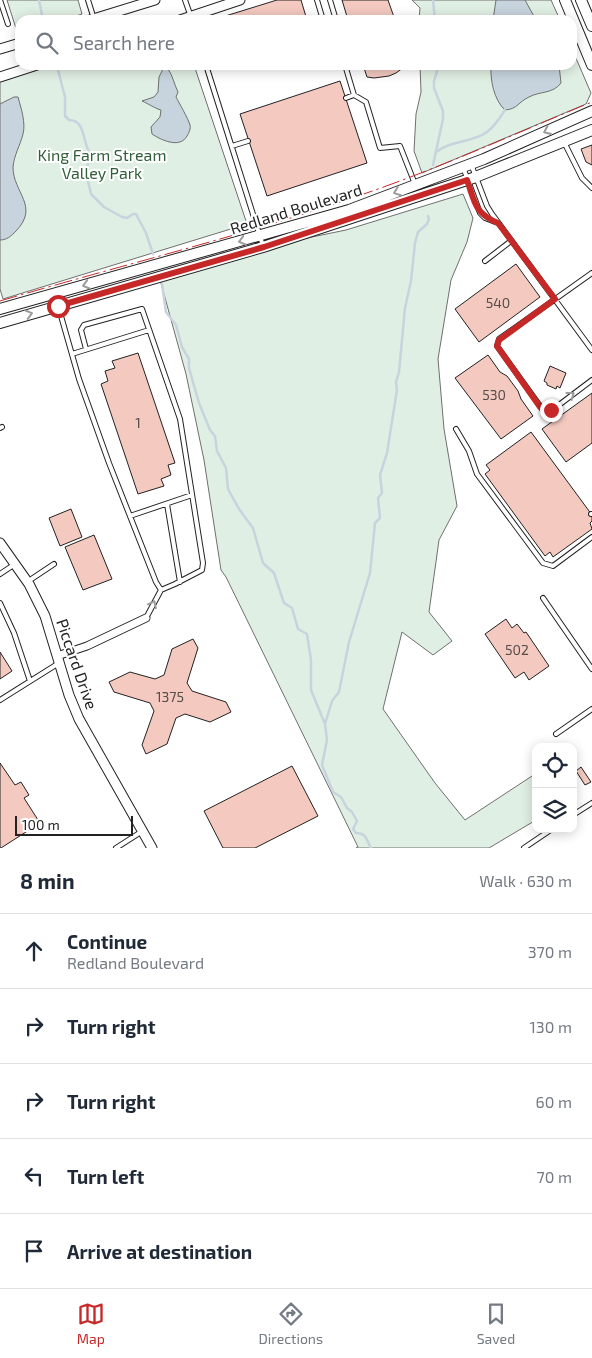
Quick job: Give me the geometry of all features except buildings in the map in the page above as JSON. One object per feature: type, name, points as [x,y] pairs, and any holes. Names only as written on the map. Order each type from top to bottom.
[{"type":"main road","points":[[565,0],[571,15]]},
{"type":"main road","points":[[586,2],[592,26]]},
{"type":"main road","points":[[577,29],[592,65]]},
{"type":"main road","name":"Redland Boulevard","points":[[0,308],[349,210],[467,165],[592,111]]},
{"type":"main road","name":"Redland Boulevard","points":[[0,323],[264,247],[472,179],[592,130]]},
{"type":"street","points":[[105,15],[155,0]]},
{"type":"street","points":[[199,15],[240,0]]},
{"type":"street","points":[[0,49],[15,44]]},
{"type":"street","points":[[0,76],[20,70]]},
{"type":"street","name":"Piccard Drive","points":[[0,543],[27,582],[45,616],[69,695],[79,719],[152,848]]},
{"type":"street","points":[[58,659],[146,618]]},
{"type":"lane","points":[[0,0],[2,14],[8,24]]},
{"type":"lane","points":[[88,0],[91,15]]},
{"type":"lane","points":[[185,0],[190,15]]},
{"type":"lane","points":[[317,0],[322,15]]},
{"type":"lane","points":[[330,0],[334,15]]},
{"type":"lane","points":[[208,70],[264,247]]},
{"type":"lane","points":[[346,70],[354,95],[366,102],[380,148],[400,146],[415,185]]},
{"type":"lane","points":[[346,98],[354,95]]},
{"type":"lane","points":[[232,146],[248,141]]},
{"type":"lane","points":[[564,142],[582,178],[592,188]]},
{"type":"lane","points":[[467,165],[480,213],[485,218],[498,223]]},
{"type":"lane","points":[[467,165],[486,206],[592,350]]},
{"type":"lane","points":[[485,261],[511,240]]},
{"type":"lane","points":[[592,273],[497,343],[498,348],[543,410],[551,410],[592,380]]},
{"type":"lane","points":[[55,293],[72,354],[109,463],[156,582],[161,590]]},
{"type":"lane","points":[[86,349],[82,330],[84,324],[142,309],[180,419],[203,563],[202,570],[161,590],[146,618]]},
{"type":"lane","points":[[72,354],[149,330]]},
{"type":"lane","points":[[456,429],[470,451],[477,474],[543,564],[550,567],[592,537]]},
{"type":"lane","points":[[130,516],[192,494]]},
{"type":"lane","points":[[167,504],[180,582]]},
{"type":"lane","points":[[558,554],[562,559]]},
{"type":"lane","points":[[0,574],[15,564]]},
{"type":"lane","points":[[27,582],[54,564]]},
{"type":"lane","points":[[543,598],[592,669]]},
{"type":"lane","points":[[0,603],[14,633],[30,681]]},
{"type":"lane","points":[[0,700],[30,681],[58,659]]},
{"type":"lane","points":[[556,734],[592,709]]},
{"type":"lane","points":[[577,813],[592,804]]},
{"type":"lane","points":[[116,848],[143,831]]},
{"type":"lane","points":[[524,848],[546,833]]},
{"type":"green space","points":[[7,0],[78,0],[82,14],[15,15],[15,25]]},
{"type":"green space","points":[[412,0],[551,0],[558,15],[419,15],[420,8]]},
{"type":"green space","points":[[577,61],[591,93],[586,104],[422,173],[414,151],[416,114],[421,92],[420,70],[577,70]]},
{"type":"green space","name":"King Farm Stream Valley Park","points":[[34,70],[196,70],[247,224],[3,299],[0,289],[0,81]]},
{"type":"green space","points":[[463,194],[473,218],[467,242],[451,280],[438,359],[444,429],[457,506],[439,540],[429,612],[452,641],[433,655],[402,632],[383,709],[435,783],[465,820],[532,776],[532,822],[489,848],[356,848],[358,847],[221,570],[204,460],[186,374],[159,276],[263,247],[346,230]]},
{"type":"shaded area","points":[[496,0],[525,0],[533,15],[494,15]]},
{"type":"shaded area","points":[[162,70],[169,70],[178,92],[176,97],[190,125],[188,135],[180,142],[165,141],[152,134],[151,127],[160,117],[161,110],[142,101],[154,97],[158,92],[159,77]]},
{"type":"shaded area","points":[[491,70],[560,70],[561,83],[550,91],[533,95],[515,107],[505,110],[498,101],[491,77]]},
{"type":"shaded area","points":[[18,97],[24,125],[13,167],[14,176],[24,199],[26,214],[23,222],[11,236],[0,240],[0,104]]},
{"type":"waterway","points":[[39,0],[42,15]]},
{"type":"waterway","points":[[433,0],[434,15]]},
{"type":"waterway","points":[[58,70],[65,97],[65,116],[81,128],[90,153],[86,173],[91,194],[104,207],[122,217],[127,218],[136,214],[146,233],[153,254]]},
{"type":"waterway","points":[[433,165],[443,119],[443,111],[434,88],[437,70]]},
{"type":"waterway","points":[[436,152],[448,145],[481,136],[495,125],[505,110]]},
{"type":"waterway","points":[[325,724],[332,701],[339,692],[349,642],[370,573],[375,523],[380,518],[378,498],[382,493],[380,475],[387,453],[397,390],[396,382],[399,372],[405,308],[411,281],[415,243],[418,232],[427,224],[428,216]]},
{"type":"waterway","points":[[162,284],[166,312],[176,325],[182,347],[189,359],[189,368],[199,403],[210,430],[215,436],[217,451],[226,468],[228,489],[239,509],[253,528],[263,563],[274,573],[284,603],[292,608],[298,629],[307,634],[311,660],[311,690],[325,724],[327,740],[322,765],[333,792],[341,797],[357,821],[353,829],[356,833],[360,833],[366,838],[371,848]]},
{"type":"power","points":[[0,301],[332,205],[432,169],[592,102]]},
{"type":"route","points":[[58,306],[264,247],[467,180],[480,213],[485,218],[498,223],[555,299],[499,340],[497,346],[540,407],[543,410],[551,410]]}]
